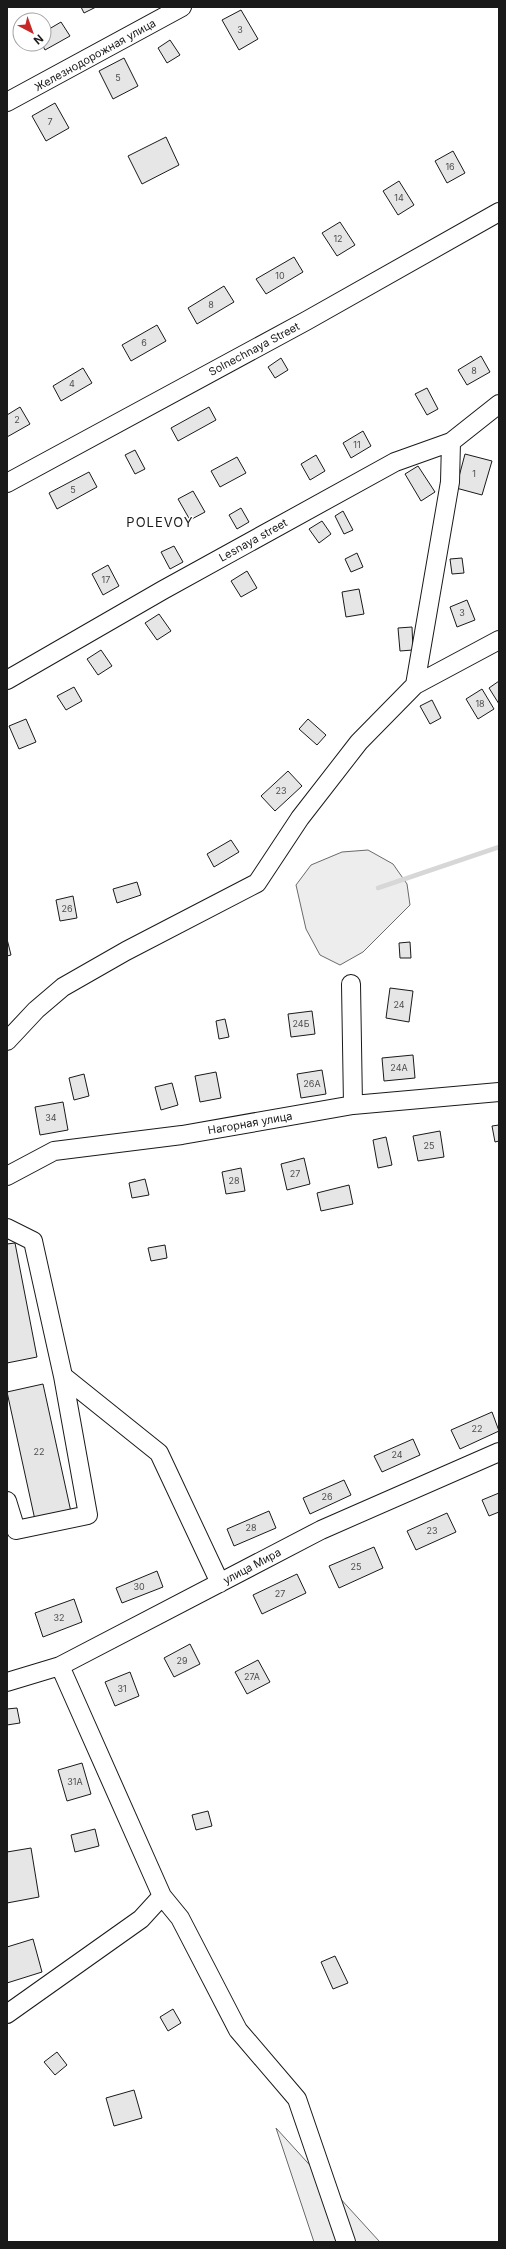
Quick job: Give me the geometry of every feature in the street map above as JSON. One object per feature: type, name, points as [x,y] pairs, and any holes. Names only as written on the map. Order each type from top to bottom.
[{"type":"street","name":"Железнодорожная улица","points":[[7,102],[182,7]]},
{"type":"street","name":"Solnechnaya Street","points":[[7,483],[306,321],[499,212]]},
{"type":"street","name":"Lesnaya street","points":[[7,680],[163,590],[395,462],[451,442],[499,404]]},
{"type":"street","points":[[415,685],[450,482],[451,442]]},
{"type":"street","points":[[7,1041],[36,1010],[62,987],[126,951],[257,883],[300,818],[359,742],[415,685],[499,640]]},
{"type":"street","points":[[351,984],[353,1105]]},
{"type":"street","name":"Нагорная улица","points":[[7,1176],[54,1151],[182,1136],[353,1105],[499,1092]]},
{"type":"street","points":[[7,1228],[33,1241],[63,1376],[88,1515],[11,1531],[7,1501]]},
{"type":"street","points":[[63,1376],[159,1453],[220,1583]]},
{"type":"street","name":"улица Мира","points":[[7,1682],[60,1666],[321,1530],[499,1452]]},
{"type":"street","points":[[60,1666],[162,1896],[180,1918],[238,2030],[297,2099],[346,2242]]},
{"type":"street","points":[[7,2014],[141,1919],[162,1896]]},
{"type":"shaded area","points":[[368,850],[393,864],[407,884],[410,905],[363,952],[340,965],[320,955],[306,929],[296,885],[311,865],[342,852]]},
{"type":"shaded area","points":[[276,2128],[379,2241],[379,2242],[314,2242]]},
{"type":"building","points":[[81,7],[96,7],[84,13]]},
{"type":"building","points":[[241,10],[258,39],[239,50],[222,20]]},
{"type":"building","points":[[61,22],[70,36],[52,46],[52,27]]},
{"type":"building","points":[[170,40],[180,55],[167,63],[158,48]]},
{"type":"building","points":[[124,58],[138,86],[113,99],[99,71]]},
{"type":"building","points":[[55,103],[69,128],[46,141],[32,116]]},
{"type":"building","points":[[166,137],[179,165],[142,184],[128,156]]},
{"type":"building","points":[[453,151],[465,173],[447,183],[435,161]]},
{"type":"building","points":[[399,181],[414,205],[398,215],[383,191]]},
{"type":"building","points":[[340,222],[355,245],[337,256],[322,233]]},
{"type":"building","points":[[294,257],[303,272],[266,294],[256,279]]},
{"type":"building","points":[[224,286],[234,302],[197,324],[188,308]]},
{"type":"building","points":[[157,325],[166,341],[131,361],[122,345]]},
{"type":"building","points":[[481,356],[490,372],[467,385],[458,370]]},
{"type":"building","points":[[281,358],[288,370],[275,378],[268,367]]},
{"type":"building","points":[[83,368],[92,383],[61,401],[53,386]]},
{"type":"building","points":[[427,388],[438,409],[427,415],[415,394]]},
{"type":"building","points":[[20,407],[30,424],[7,437],[7,415]]},
{"type":"building","points":[[209,407],[216,420],[178,441],[171,428]]},
{"type":"building","points":[[363,431],[371,446],[351,458],[343,443]]},
{"type":"building","points":[[135,450],[145,469],[135,474],[125,455]]},
{"type":"building","points":[[465,454],[492,461],[482,495],[456,488]]},
{"type":"building","points":[[316,455],[325,471],[310,480],[301,464]]},
{"type":"building","points":[[237,457],[246,473],[220,487],[211,471]]},
{"type":"building","points":[[418,466],[435,492],[421,501],[405,474]]},
{"type":"building","points":[[89,472],[97,487],[57,509],[49,493]]},
{"type":"building","points":[[193,491],[205,512],[190,520],[178,499]]},
{"type":"building","points":[[241,508],[249,522],[237,529],[229,515]]},
{"type":"building","points":[[343,511],[353,530],[344,534],[335,516]]},
{"type":"building","points":[[322,521],[331,534],[319,543],[309,529]]},
{"type":"building","points":[[174,546],[183,562],[170,569],[161,552]]},
{"type":"building","points":[[357,553],[363,567],[351,572],[345,559]]},
{"type":"building","points":[[462,558],[464,573],[452,574],[450,559]]},
{"type":"building","points":[[108,565],[119,586],[103,595],[92,574]]},
{"type":"building","points":[[247,571],[257,588],[241,597],[231,581]]},
{"type":"building","points":[[359,589],[364,614],[346,617],[342,592]]},
{"type":"building","points":[[467,600],[475,620],[457,627],[450,607]]},
{"type":"building","points":[[159,614],[171,631],[157,640],[145,623]]},
{"type":"building","points":[[412,627],[413,650],[400,651],[398,628]]},
{"type":"building","points":[[101,650],[112,666],[98,675],[87,659]]},
{"type":"building","points":[[499,681],[499,704],[489,688]]},
{"type":"building","points":[[74,687],[82,701],[66,710],[57,696]]},
{"type":"building","points":[[482,689],[494,709],[478,719],[466,699]]},
{"type":"building","points":[[432,700],[441,718],[430,724],[420,706]]},
{"type":"building","points":[[26,719],[36,742],[19,749],[9,726]]},
{"type":"building","points":[[308,719],[326,735],[317,745],[299,729]]},
{"type":"building","points":[[288,771],[302,786],[275,811],[261,796]]},
{"type":"building","points":[[231,840],[239,852],[214,867],[207,854]]},
{"type":"building","points":[[137,882],[141,895],[117,903],[113,889]]},
{"type":"building","points":[[73,896],[77,918],[60,921],[56,900]]},
{"type":"building","points":[[7,939],[11,955],[7,956]]},
{"type":"building","points":[[410,942],[411,958],[400,958],[399,943]]},
{"type":"building","points":[[390,988],[413,991],[409,1022],[386,1018]]},
{"type":"building","points":[[312,1011],[315,1034],[291,1037],[288,1014]]},
{"type":"building","points":[[225,1019],[229,1037],[219,1039],[216,1021]]},
{"type":"building","points":[[413,1055],[415,1078],[384,1081],[382,1058]]},
{"type":"building","points":[[322,1070],[326,1094],[301,1098],[297,1074]]},
{"type":"building","points":[[216,1072],[221,1098],[200,1102],[195,1076]]},
{"type":"building","points":[[84,1074],[89,1096],[74,1100],[69,1078]]},
{"type":"building","points":[[172,1083],[178,1105],[161,1110],[155,1087]]},
{"type":"building","points":[[63,1102],[68,1130],[40,1135],[35,1107]]},
{"type":"building","points":[[499,1125],[499,1141],[495,1142],[492,1126]]},
{"type":"building","points":[[440,1131],[444,1157],[418,1161],[413,1136]]},
{"type":"building","points":[[386,1137],[392,1165],[378,1168],[373,1140]]},
{"type":"building","points":[[304,1158],[310,1184],[287,1190],[281,1164]]},
{"type":"building","points":[[241,1168],[245,1191],[226,1194],[222,1172]]},
{"type":"building","points":[[145,1179],[149,1195],[132,1198],[129,1183]]},
{"type":"building","points":[[349,1185],[353,1204],[321,1211],[317,1193]]},
{"type":"building","points":[[15,1243],[37,1357],[7,1363],[7,1244]]},
{"type":"building","points":[[165,1245],[167,1258],[151,1261],[148,1248]]},
{"type":"building","points":[[43,1384],[71,1512],[35,1520],[7,1392]]},
{"type":"building","points":[[492,1412],[499,1431],[460,1449],[451,1430]]},
{"type":"building","points":[[413,1439],[420,1455],[382,1472],[374,1456]]},
{"type":"building","points":[[344,1480],[351,1495],[310,1514],[303,1498]]},
{"type":"building","points":[[499,1493],[499,1512],[489,1516],[482,1500]]},
{"type":"building","points":[[269,1511],[276,1528],[234,1546],[227,1529]]},
{"type":"building","points":[[447,1513],[456,1532],[416,1550],[407,1531]]},
{"type":"building","points":[[374,1547],[383,1568],[339,1588],[329,1566]]},
{"type":"building","points":[[157,1571],[163,1587],[122,1603],[116,1588]]},
{"type":"building","points":[[297,1574],[306,1593],[262,1614],[253,1595]]},
{"type":"building","points":[[74,1599],[82,1622],[43,1637],[35,1613]]},
{"type":"building","points":[[190,1644],[200,1664],[174,1677],[164,1658]]},
{"type":"building","points":[[258,1660],[270,1682],[247,1694],[235,1672]]},
{"type":"building","points":[[130,1672],[139,1696],[115,1706],[105,1682]]},
{"type":"building","points":[[17,1708],[20,1723],[7,1725],[7,1709]]},
{"type":"building","points":[[82,1763],[91,1794],[67,1801],[58,1770]]},
{"type":"building","points":[[208,1811],[212,1826],[196,1830],[192,1815]]},
{"type":"building","points":[[95,1829],[99,1846],[75,1852],[71,1835]]},
{"type":"building","points":[[31,1848],[39,1897],[7,1903],[7,1852]]},
{"type":"building","points":[[33,1939],[42,1972],[7,1983],[7,1947]]},
{"type":"building","points":[[335,1956],[348,1983],[333,1989],[321,1962]]},
{"type":"building","points":[[173,2009],[181,2023],[168,2031],[160,2017]]},
{"type":"building","points":[[57,2052],[67,2065],[55,2075],[44,2062]]},
{"type":"building","points":[[134,2090],[142,2118],[114,2126],[106,2098]]},
{"type":"waterway","points":[[378,888],[499,847]]},
{"type":"district","name":"POLEVOY","points":[[160,522]]}]
